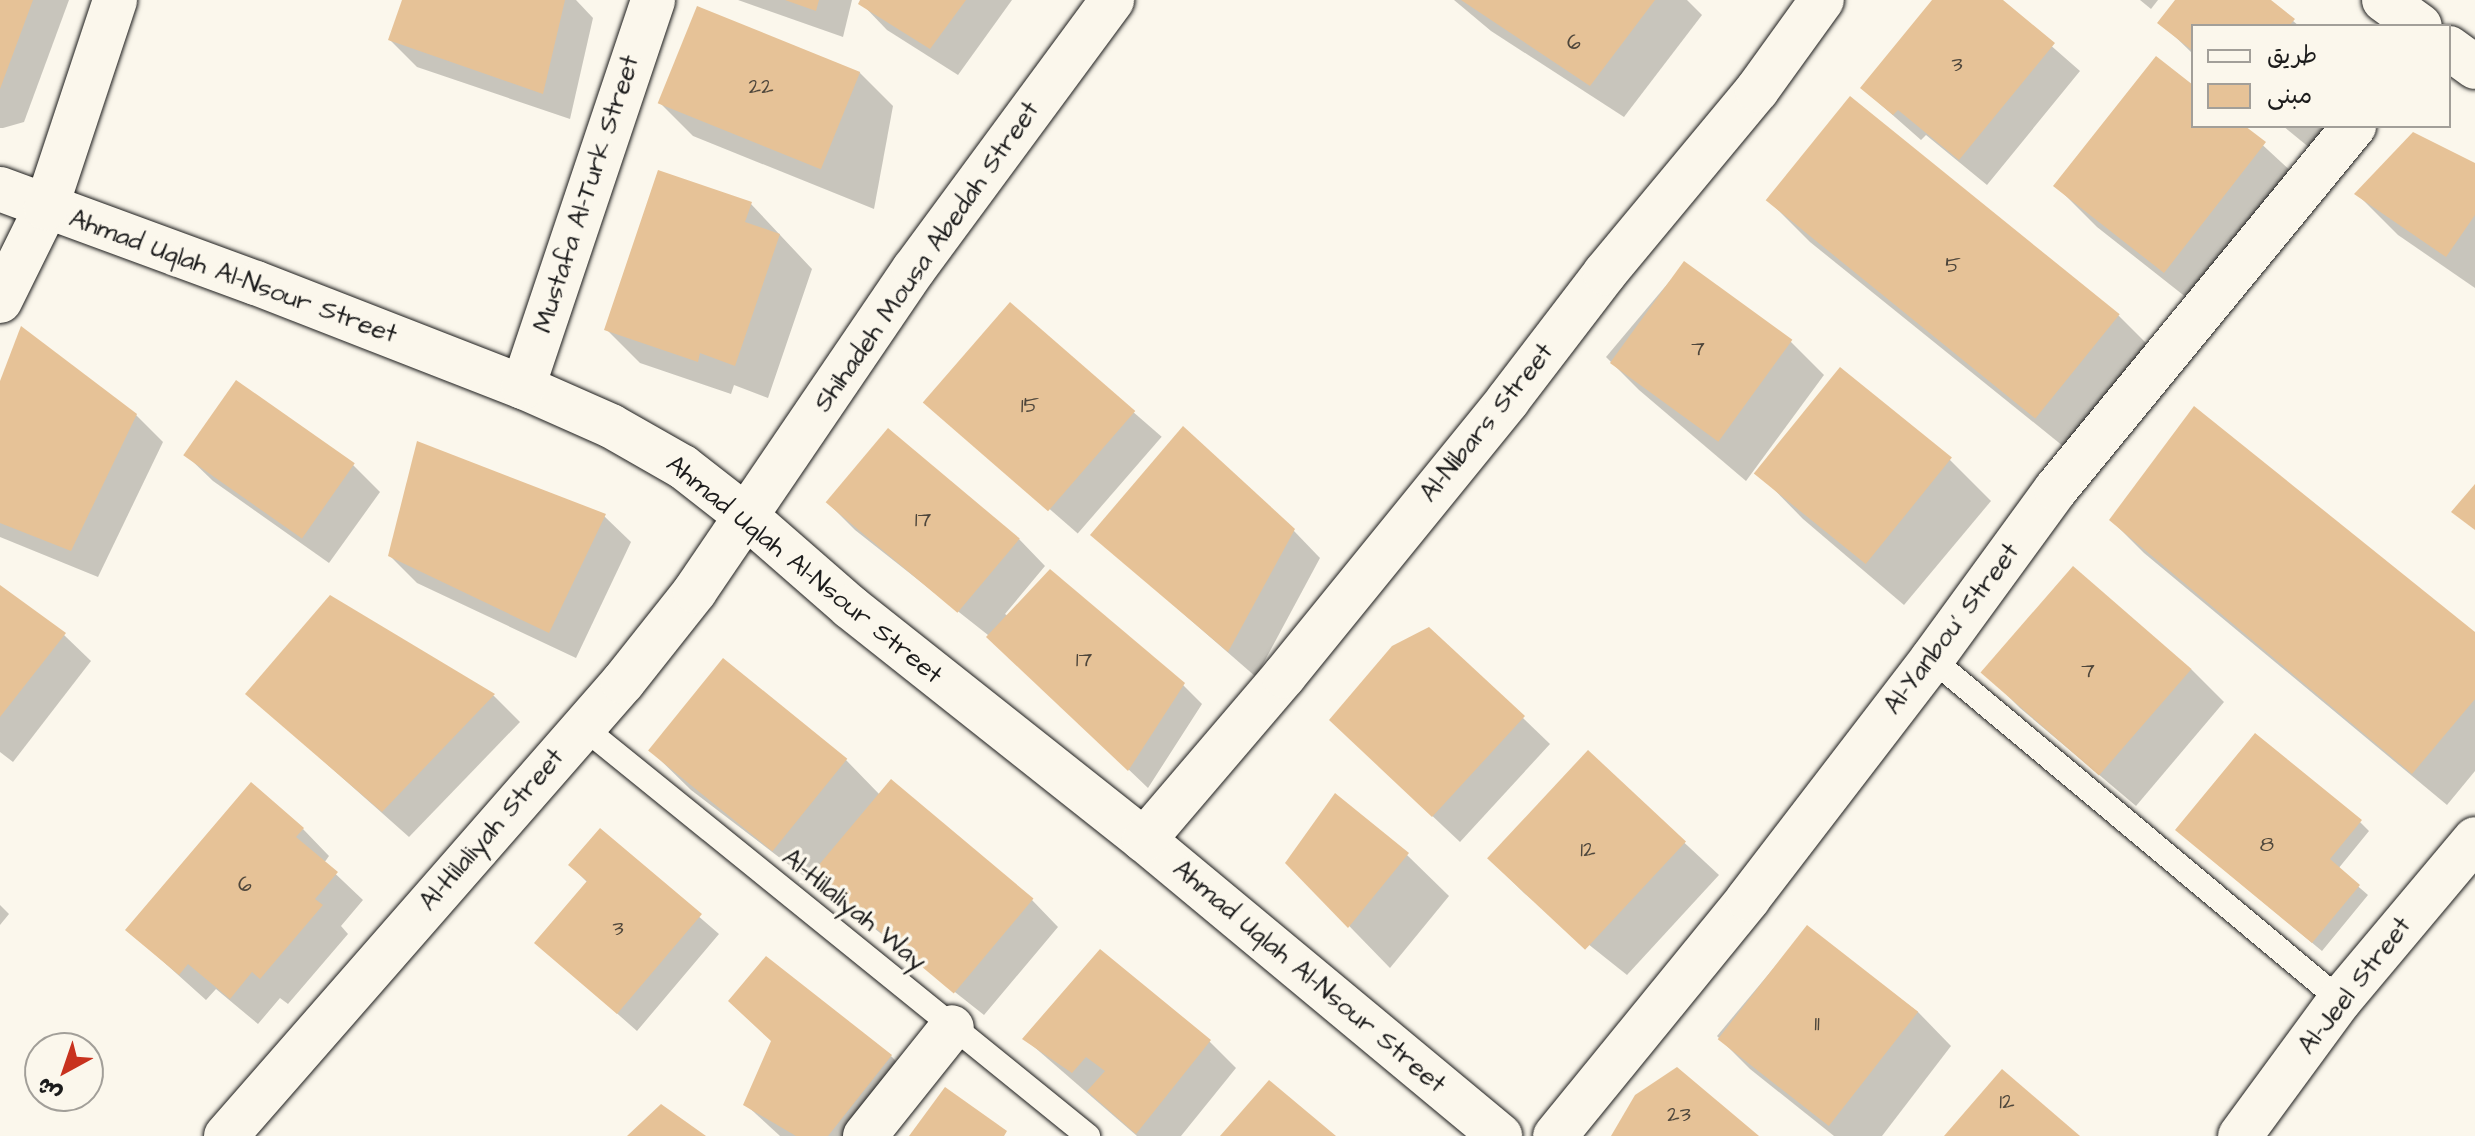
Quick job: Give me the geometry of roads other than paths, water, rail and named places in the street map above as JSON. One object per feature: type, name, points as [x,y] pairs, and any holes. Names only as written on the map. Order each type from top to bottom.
[{"type":"street","points":[[0,301],[46,208],[115,0]]},
{"type":"street","name":"Mustafa Al-Turk Street","points":[[523,387],[653,0]]},
{"type":"street","name":"Shihadeh Mousa Abedah Street","points":[[747,517],[914,269],[1112,0]]},
{"type":"street","name":"Al-Nibars Street","points":[[1144,840],[1284,676],[1508,400],[1605,273],[1757,90],[1822,0]]},
{"type":"street","points":[[2384,0],[2417,24]]},
{"type":"street","points":[[2451,49],[2475,67]]},
{"type":"street","name":"Al-Yanbou' Street","points":[[1555,1136],[1748,899],[1932,659],[2056,489],[2352,128]]},
{"type":"street","name":"Ahmad Uqlah Al-Nsour Street","points":[[0,189],[256,283],[523,387],[646,445],[683,467],[747,517],[850,607],[1144,840],[1500,1136]]},
{"type":"street","name":"Al-Hilaliyah Street","points":[[226,1136],[583,727],[695,591],[747,517]]},
{"type":"street","name":"Al-Jeel Street","points":[[2240,1136],[2340,1000],[2475,839]]},
{"type":"street","points":[[865,1136],[952,1027]]},
{"type":"lane","points":[[1932,659],[2340,1000]]},
{"type":"lane","name":"Al-Hilaliyah Way","points":[[583,727],[1088,1136]]}]
